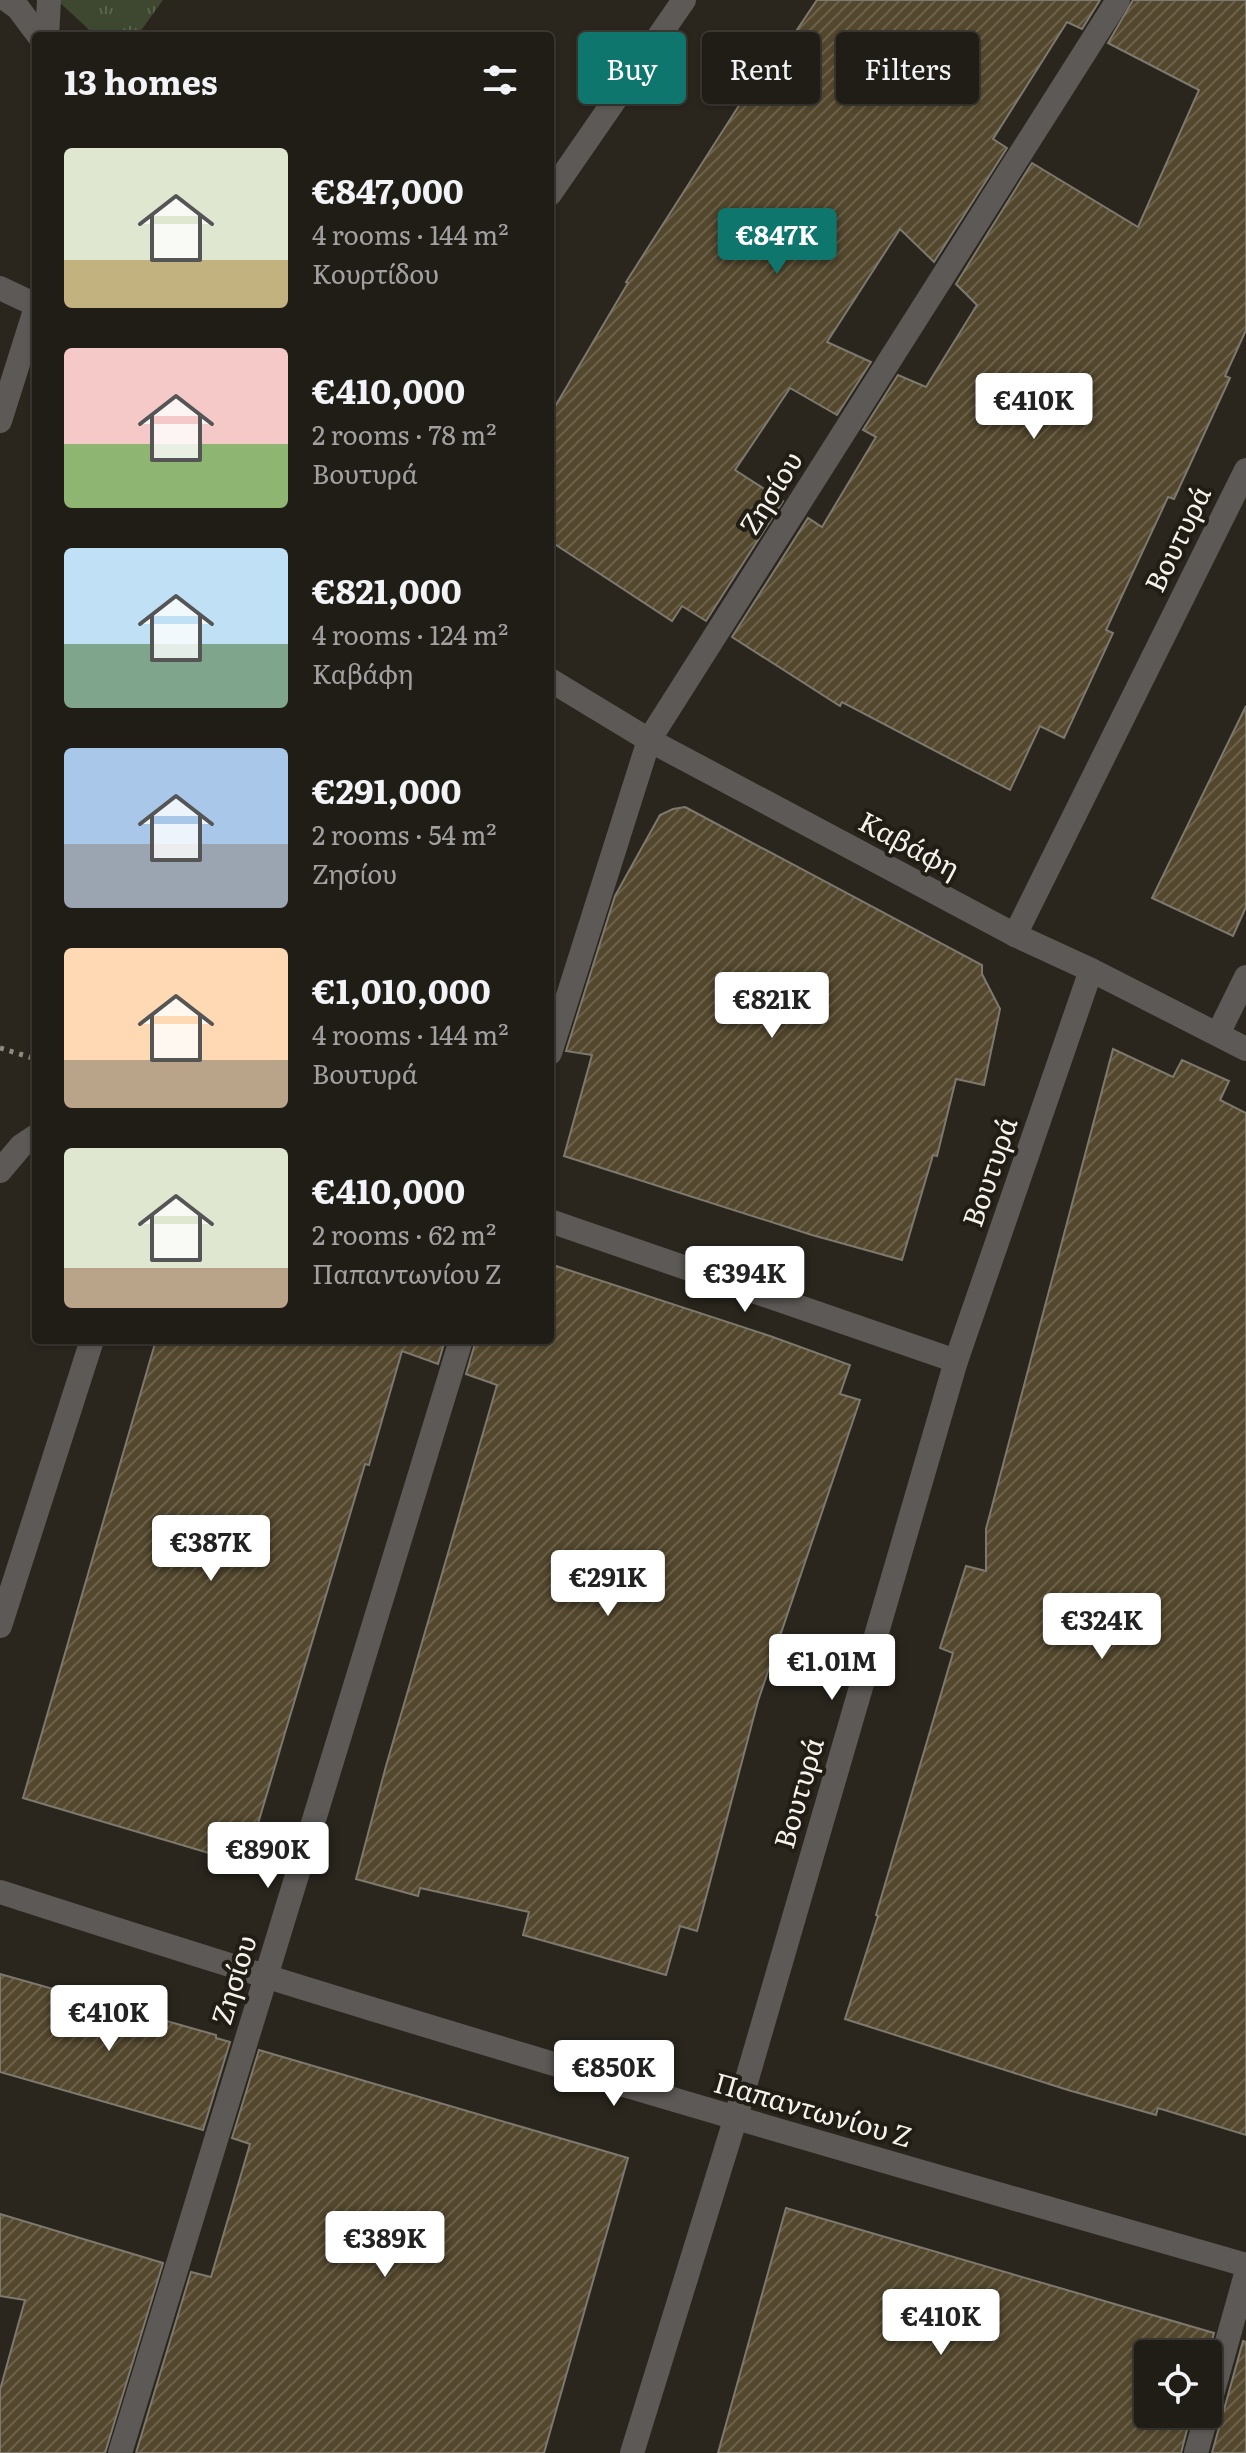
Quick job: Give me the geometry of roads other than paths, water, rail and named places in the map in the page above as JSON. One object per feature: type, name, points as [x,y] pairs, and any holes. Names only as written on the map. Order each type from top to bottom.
[{"type":"street","points":[[7,0],[18,8],[36,32]]},
{"type":"street","points":[[47,32],[49,0]]},
{"type":"street","points":[[554,188],[684,0]]},
{"type":"street","name":"Ζησίου","points":[[554,1040],[649,740],[1118,0]]},
{"type":"street","points":[[0,288],[32,304]]},
{"type":"street","points":[[0,421],[32,319]]},
{"type":"street","name":"Βουτυρά","points":[[1015,935],[1246,470]]},
{"type":"street","name":"Καβάφη","points":[[554,682],[649,740],[1015,935],[1246,1049]]},
{"type":"street","name":"Βουτυρά","points":[[632,2453],[735,2120],[956,1361],[1091,970]]},
{"type":"street","points":[[1218,1034],[1246,977]]},
{"type":"street","points":[[0,1171],[21,1146],[32,1139]]},
{"type":"street","points":[[554,1222],[956,1361]]},
{"type":"street","points":[[0,1626],[91,1344]]},
{"type":"street","name":"Ζησίου","points":[[120,2453],[460,1344]]},
{"type":"street","name":"Παπαντωνίου Ζ","points":[[0,1892],[266,1978],[735,2120],[1246,2265]]},
{"type":"street","points":[[1222,2358],[1246,2274]]},
{"type":"street","points":[[1196,2453],[1203,2428]]}]
